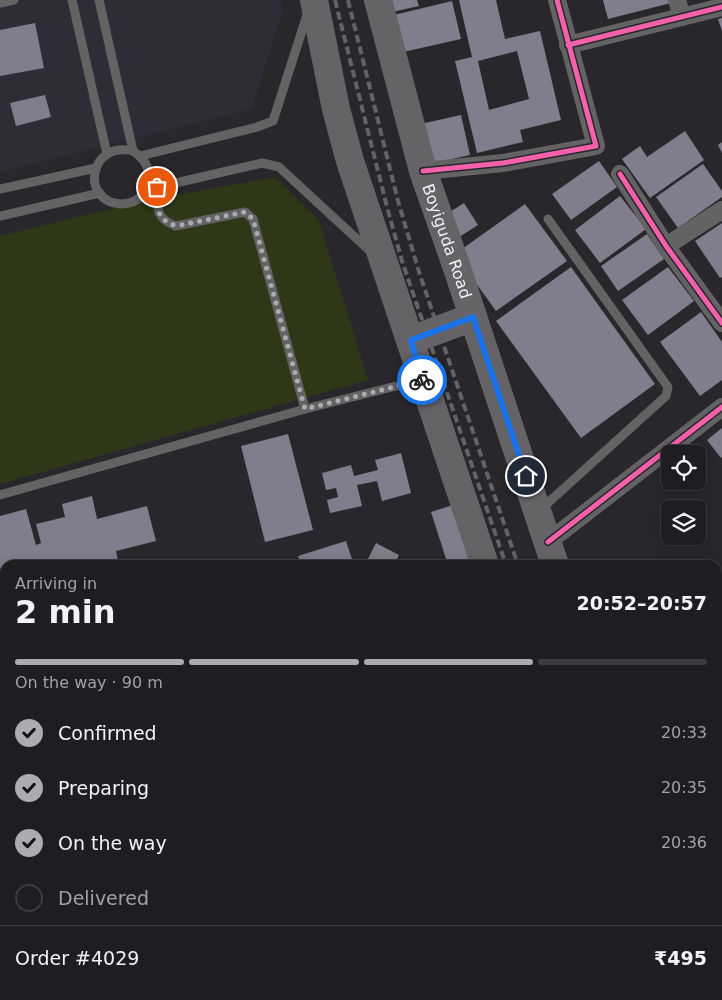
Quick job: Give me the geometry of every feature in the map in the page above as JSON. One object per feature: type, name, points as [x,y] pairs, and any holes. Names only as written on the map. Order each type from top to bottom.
[{"type":"main road","points":[[313,0],[347,153],[483,560]]},
{"type":"main road","name":"Boyiguda Road","points":[[378,0],[423,170],[552,554]]},
{"type":"main road","points":[[411,340],[473,317]]},
{"type":"street","points":[[423,170],[503,163],[596,146],[557,0]]},
{"type":"street","points":[[677,0],[682,17]]},
{"type":"street","points":[[568,45],[722,7]]},
{"type":"street","points":[[620,174],[666,246],[722,323]]},
{"type":"street","points":[[666,246],[722,210]]},
{"type":"street","points":[[552,554],[722,407]]},
{"type":"lane","points":[[0,4],[14,0]]},
{"type":"lane","points":[[72,0],[107,154]]},
{"type":"lane","points":[[99,0],[137,154]]},
{"type":"lane","points":[[137,154],[257,127],[273,121],[313,0]]},
{"type":"lane","points":[[124,149],[137,154],[146,163],[149,181],[141,197],[124,204],[106,200],[100,193],[95,185],[94,176],[100,160],[107,154],[115,150],[124,149]]},
{"type":"lane","points":[[146,190],[262,163],[279,167],[384,264]]},
{"type":"lane","points":[[0,190],[96,168]]},
{"type":"lane","points":[[157,187],[159,215],[165,222],[176,226],[245,212],[253,219],[305,409]]},
{"type":"lane","points":[[0,216],[100,193]]},
{"type":"lane","points":[[538,511],[666,396],[668,387],[548,219]]},
{"type":"lane","points":[[0,495],[305,409],[422,380]]},
{"type":"shaded area","points":[[0,0],[280,0],[283,9],[252,109],[0,172]]},
{"type":"green space","points":[[275,177],[319,221],[368,380],[0,484],[0,236],[142,201]]},
{"type":"building","points":[[380,0],[417,0],[419,6],[383,14]]},
{"type":"building","points":[[459,0],[496,0],[505,39],[540,31],[561,120],[520,130],[523,142],[477,153],[455,61],[472,57]],"holes":[[[517,51],[529,99],[489,110],[478,61]]]},
{"type":"building","points":[[603,0],[671,0],[671,3],[608,19]]},
{"type":"building","points":[[452,1],[461,39],[403,52],[394,15]]},
{"type":"building","points":[[722,18],[722,31],[718,19]]},
{"type":"building","points":[[35,23],[44,68],[0,76],[0,30]]},
{"type":"building","points":[[45,95],[51,117],[16,126],[10,103]]},
{"type":"building","points":[[461,115],[470,155],[425,165],[416,125]]},
{"type":"building","points":[[685,131],[704,160],[650,198],[622,159],[640,146],[647,157]]},
{"type":"building","points":[[722,142],[722,153],[718,145]]},
{"type":"building","points":[[599,161],[617,187],[571,220],[552,194]]},
{"type":"building","points":[[703,164],[722,191],[722,197],[678,228],[656,197]]},
{"type":"building","points":[[620,196],[646,229],[600,263],[575,230]]},
{"type":"building","points":[[464,203],[478,225],[456,239],[442,217]]},
{"type":"building","points":[[525,204],[567,261],[496,311],[455,254]]},
{"type":"building","points":[[722,223],[722,277],[720,278],[695,241]]},
{"type":"building","points":[[647,234],[664,259],[618,291],[601,266]]},
{"type":"building","points":[[571,267],[655,384],[581,438],[496,321]]},
{"type":"building","points":[[668,267],[694,301],[648,335],[622,300]]},
{"type":"building","points":[[701,312],[722,342],[722,380],[700,396],[660,342]]},
{"type":"building","points":[[722,428],[722,457],[721,458],[707,440]]},
{"type":"building","points":[[288,434],[313,530],[265,542],[241,446]]},
{"type":"building","points":[[401,453],[411,493],[382,501],[377,481],[357,485],[362,506],[330,513],[327,500],[338,497],[336,488],[326,490],[322,473],[351,465],[354,476],[378,470],[375,460]]},
{"type":"building","points":[[92,496],[97,519],[147,506],[156,541],[116,551],[118,560],[0,560],[0,516],[26,509],[36,545],[41,543],[36,524],[65,517],[62,504]]},
{"type":"building","points":[[459,503],[476,560],[446,560],[431,512]]},
{"type":"building","points":[[346,541],[352,559],[299,560],[298,556]]},
{"type":"building","points":[[376,543],[399,555],[397,559],[399,560],[368,560]]},
{"type":"railway","points":[[335,0],[402,261],[504,560]]},
{"type":"railway","points":[[348,0],[398,201],[419,272],[516,560]]},
{"type":"cycle path","points":[[423,171],[503,163],[596,146],[557,0]]},
{"type":"cycle path","points":[[568,45],[722,7]]},
{"type":"cycle path","points":[[620,174],[666,246],[722,323]]},
{"type":"cycle path","points":[[548,542],[722,407]]},
{"type":"way so far","points":[[157,187],[159,215],[165,222],[176,226],[245,212],[253,219],[305,409],[422,380]]},
{"type":"route","points":[[422,380],[411,340],[473,317],[526,476]]}]
